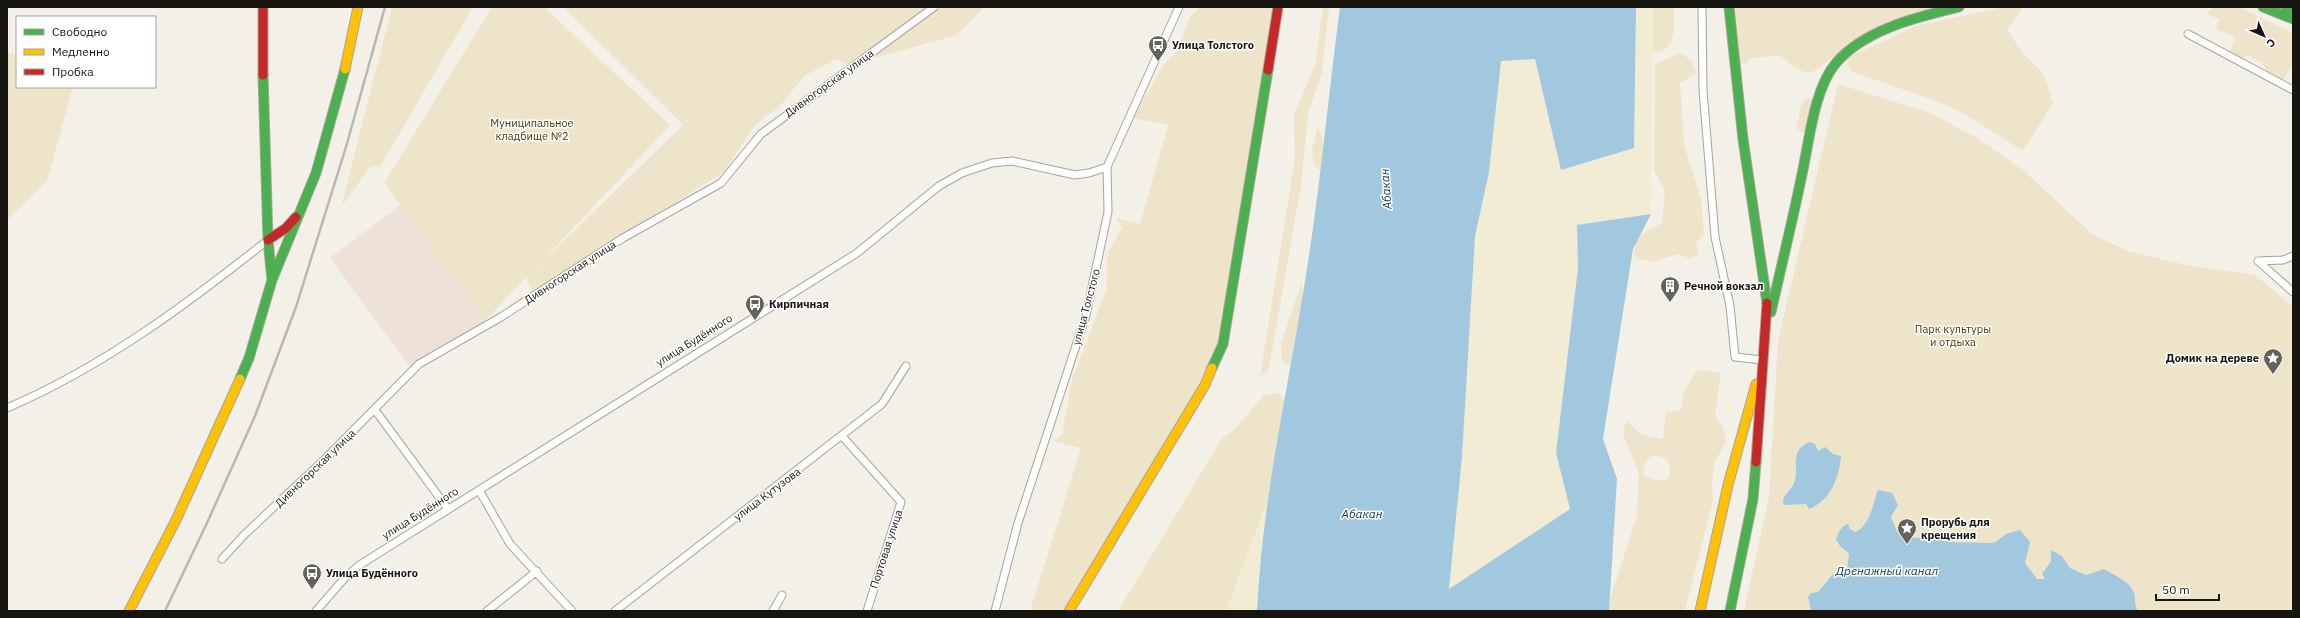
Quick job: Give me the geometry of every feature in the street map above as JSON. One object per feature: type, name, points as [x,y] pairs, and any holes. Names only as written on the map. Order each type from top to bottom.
[{"type":"main road","points":[[263,7],[263,107],[268,240],[272,280]]},
{"type":"main road","points":[[129,611],[176,520],[249,358],[272,280],[316,173],[339,94],[358,7]]},
{"type":"main road","points":[[1069,611],[1205,385],[1223,344],[1278,7]]},
{"type":"main road","points":[[1729,7],[1743,139],[1766,290],[1766,334]]},
{"type":"main road","points":[[1730,611],[1753,499],[1762,360],[1766,334],[1810,141],[1825,84],[1832,70],[1847,53],[1873,37],[1909,21],[1960,7]]},
{"type":"main road","points":[[2263,7],[2293,19]]},
{"type":"main road","points":[[2286,7],[2293,10]]},
{"type":"main road","points":[[268,240],[286,228],[301,212]]},
{"type":"main road","points":[[1700,611],[1728,485],[1762,360]]},
{"type":"street","name":"Дивногорская улица","points":[[222,559],[375,410],[419,364],[501,317],[623,238],[721,183],[761,134],[934,7]]},
{"type":"street","name":"улица Толстого","points":[[995,611],[1018,523],[1086,315],[1108,212],[1107,167],[1179,7]]},
{"type":"street","points":[[1702,7],[1703,90],[1715,237],[1730,306],[1735,357],[1762,360]]},
{"type":"street","points":[[2188,34],[2293,90]]},
{"type":"street","name":"улица Будённого","points":[[316,611],[342,580],[358,566],[856,253],[939,186],[962,173],[992,162],[1012,161],[1075,175],[1089,174],[1107,167]]},
{"type":"street","points":[[7,408],[41,393],[123,346],[205,289],[268,240]]},
{"type":"street","points":[[2293,256],[2283,260],[2258,262],[2293,292]]},
{"type":"street","name":"улица Кутузова","points":[[615,611],[882,404],[906,366]]},
{"type":"street","points":[[375,410],[448,509]]},
{"type":"street","name":"Портовая улица","points":[[842,436],[901,502],[867,611]]},
{"type":"street","points":[[479,490],[510,544],[537,571],[572,611]]},
{"type":"street","points":[[487,611],[537,571]]},
{"type":"street","points":[[772,611],[782,595]]},
{"type":"shaded area","points":[[401,205],[485,321],[413,371],[330,258]]},
{"type":"green space","points":[[392,7],[473,7],[380,167],[371,166],[341,207]]},
{"type":"green space","name":"Муниципальное кладбище №2","points":[[492,7],[544,7],[670,125],[534,270],[683,125],[563,7],[984,7],[957,35],[849,65],[837,59],[804,76],[780,106],[755,125],[724,172],[532,292],[526,277],[485,321],[384,183]]},
{"type":"green space","points":[[1200,7],[1284,7],[1218,368],[1138,490],[1114,549],[1087,582],[1071,611],[1030,611],[1081,448],[1054,441],[1062,435],[1072,380],[1106,290],[1108,252],[1122,228],[1116,218],[1140,224],[1168,125],[1133,118],[1164,64],[1177,51],[1190,17]]},
{"type":"green space","points":[[1323,7],[1329,7],[1322,73],[1308,114],[1301,185],[1269,368],[1260,377],[1295,159],[1294,115],[1315,65]]},
{"type":"green space","points":[[1649,7],[1674,7],[1674,32],[1671,44],[1660,52],[1650,52]]},
{"type":"green space","points":[[1735,7],[1944,7],[1834,57],[1816,70],[1805,72],[1794,67],[1779,55],[1752,58],[1746,63],[1740,64]]},
{"type":"green space","points":[[2004,7],[2024,7],[2007,30],[2023,53],[2044,75],[2053,103],[2023,151],[1963,113],[1939,102],[1850,71],[1847,58],[1916,26]]},
{"type":"green space","points":[[2213,7],[2239,7],[2293,33],[2293,64],[2282,82],[2271,77],[2262,63],[2248,55],[2239,59],[2230,52],[2235,37],[2216,29],[2219,19],[2206,14]]},
{"type":"green space","points":[[7,51],[16,56],[16,88],[73,88],[47,181],[7,220]]},
{"type":"green space","points":[[1681,53],[1692,61],[1696,74],[1680,83],[1684,145],[1701,199],[1704,235],[1696,242],[1699,255],[1688,258],[1679,254],[1652,262],[1638,259],[1634,254],[1637,237],[1662,223],[1665,190],[1654,171],[1655,64]]},
{"type":"green space","name":"Парк культуры и отдыха","points":[[1838,84],[1930,113],[1979,139],[2022,169],[2092,234],[2128,251],[2186,265],[2255,275],[2293,307],[2293,611],[2138,611],[2132,589],[2121,579],[2104,569],[2086,575],[2070,568],[2062,556],[2051,550],[2051,561],[2042,574],[2045,580],[2037,579],[2025,563],[2030,542],[2006,534],[1994,543],[1951,542],[1927,537],[1914,538],[1897,532],[1879,490],[1864,525],[1855,532],[1850,529],[1848,524],[1840,546],[1849,554],[1847,569],[1826,581],[1818,592],[1808,597],[1811,611],[1744,611],[1769,497],[1778,341]]},
{"type":"green space","points":[[1807,99],[1815,99],[1806,133],[1796,130],[1802,102]]},
{"type":"green space","points":[[1318,126],[1327,153],[1323,173],[1314,166],[1312,150]]},
{"type":"green space","points":[[1302,282],[1302,326],[1300,338],[1298,349],[1294,358],[1288,365],[1282,360],[1281,343]]},
{"type":"green space","points":[[1697,370],[1721,373],[1715,416],[1723,427],[1726,441],[1715,462],[1712,483],[1713,500],[1685,611],[1609,611],[1609,603],[1637,515],[1639,473],[1623,434],[1626,420],[1642,435],[1663,439],[1666,411],[1672,412],[1681,410],[1684,392]],"holes":[[[1652,456],[1657,456],[1668,461],[1670,469],[1668,478],[1657,481],[1643,476],[1644,464]]]},
{"type":"green space","points":[[1278,393],[1285,401],[1268,499],[1226,611],[1118,611],[1222,438],[1235,429],[1264,395]]},
{"type":"sand","points":[[1636,7],[1653,7],[1651,214],[1577,226],[1578,268],[1556,453],[1570,509],[1449,589],[1462,457],[1475,236],[1489,172],[1501,60],[1535,59],[1561,170],[1634,148]]},
{"type":"sand","points":[[1268,499],[1258,580],[1257,611],[1226,611]]},
{"type":"water","name":"Абакан","points":[[1340,7],[1636,7],[1634,148],[1561,170],[1535,59],[1501,61],[1489,172],[1475,236],[1462,457],[1449,589],[1570,509],[1556,453],[1578,268],[1577,225],[1651,214],[1633,249],[1603,439],[1617,479],[1609,611],[1257,611],[1264,528],[1276,445],[1310,247],[1320,178]]},
{"type":"water","points":[[1810,442],[1815,444],[1818,451],[1825,447],[1833,454],[1841,456],[1836,480],[1823,500],[1809,509],[1806,504],[1784,505],[1783,499],[1793,486],[1796,477],[1796,460],[1799,450]]},
{"type":"water","name":"Дренажный канал","points":[[1878,490],[1892,493],[1898,505],[1891,517],[1897,532],[1914,538],[1927,537],[1951,542],[1994,543],[2006,534],[2020,530],[2030,542],[2025,563],[2037,579],[2045,579],[2042,574],[2051,561],[2051,550],[2062,556],[2070,568],[2086,575],[2104,569],[2121,579],[2132,589],[2138,611],[1811,611],[1808,597],[1811,593],[1818,592],[1833,574],[1840,574],[1847,569],[1849,554],[1840,546],[1836,539],[1839,532],[1848,524],[1850,529],[1855,532],[1864,525],[1870,514]]},
{"type":"railway","points":[[165,611],[207,523],[255,416],[296,307],[346,147],[385,7]]},
{"type":"traffic: fast","points":[[1729,7],[1743,139],[1767,303]]},
{"type":"traffic: fast","points":[[1771,312],[1798,196],[1813,118],[1828,74],[1848,51],[1877,33],[1910,20],[1959,7]]},
{"type":"traffic: fast","points":[[2263,7],[2293,19]]},
{"type":"traffic: fast","points":[[2286,7],[2293,10]]},
{"type":"traffic: fast","points":[[272,280],[316,173],[345,69]]},
{"type":"traffic: fast","points":[[1212,368],[1223,344],[1268,70]]},
{"type":"traffic: fast","points":[[240,379],[249,358],[272,280],[268,240],[263,75]]},
{"type":"traffic: fast","points":[[1730,611],[1753,499],[1756,462]]},
{"type":"traffic: slow","points":[[345,69],[358,7]]},
{"type":"traffic: slow","points":[[1069,611],[1205,385],[1212,368]]},
{"type":"traffic: slow","points":[[129,611],[176,520],[240,379]]},
{"type":"traffic: slow","points":[[1700,611],[1728,485],[1756,384]]},
{"type":"traffic: jam","points":[[263,7],[263,75]]},
{"type":"traffic: jam","points":[[1268,70],[1278,7]]},
{"type":"traffic: jam","points":[[268,240],[286,228],[296,217]]},
{"type":"traffic: jam","points":[[1756,462],[1767,303]]},
{"type":"place","name":"Улица Толстого","points":[[1158,62]]},
{"type":"place","name":"Речной вокзал","points":[[1670,303]]},
{"type":"place","name":"Кирпичная","points":[[755,321]]},
{"type":"place","name":"Домик на дереве","points":[[2273,375]]},
{"type":"place","name":"Прорубь для крещения","points":[[1907,545]]},
{"type":"place","name":"Улица Будённого","points":[[312,590]]}]
